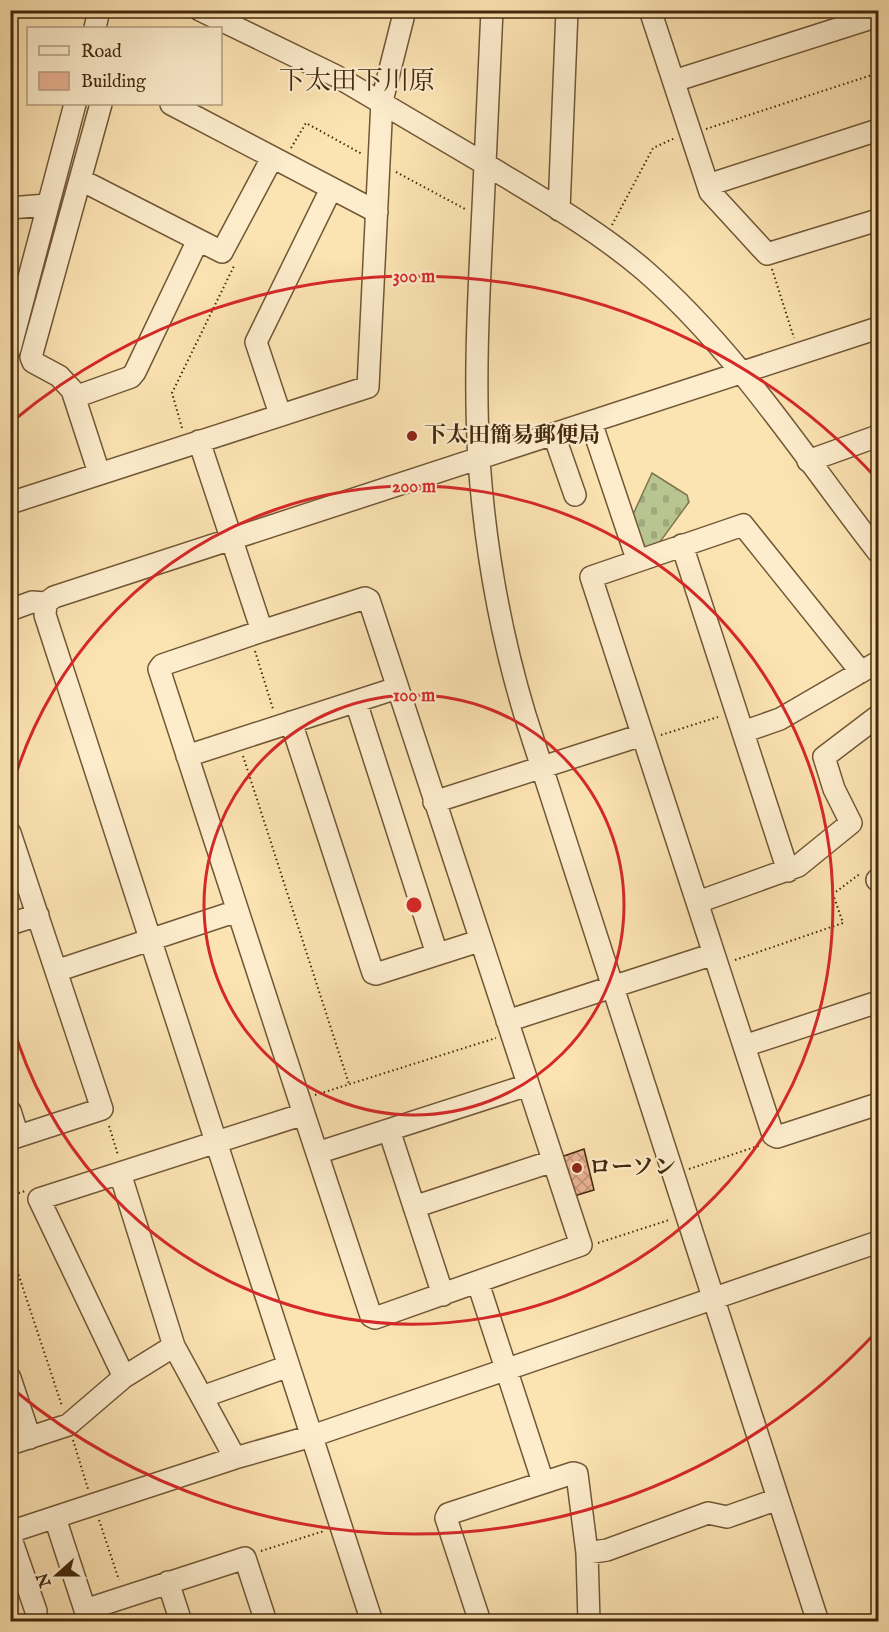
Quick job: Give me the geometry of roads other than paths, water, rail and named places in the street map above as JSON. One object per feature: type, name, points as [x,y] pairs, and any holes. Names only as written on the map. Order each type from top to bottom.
[{"type":"street","points":[[95,27],[99,10]]},
{"type":"street","points":[[200,10],[222,25],[382,102],[559,210],[643,270],[675,299],[742,373],[879,552]]},
{"type":"street","points":[[10,502],[368,387],[382,102],[405,10]]},
{"type":"street","points":[[492,10],[477,400],[479,459],[488,546],[498,611],[513,676],[818,1622]]},
{"type":"street","points":[[559,210],[567,10]]},
{"type":"street","points":[[650,10],[710,192],[768,255],[879,220]]},
{"type":"street","points":[[674,81],[879,16]]},
{"type":"street","points":[[10,349],[46,205],[75,105]]},
{"type":"street","points":[[99,473],[75,397],[59,376],[33,362],[31,357],[101,105]]},
{"type":"street","points":[[181,106],[278,161],[377,212]]},
{"type":"street","points":[[708,185],[879,130]]},
{"type":"street","points":[[81,180],[224,252],[278,161]]},
{"type":"street","points":[[280,414],[256,342],[331,189]]},
{"type":"street","points":[[10,208],[46,205]]},
{"type":"street","points":[[75,397],[131,377],[135,372],[198,240]]},
{"type":"street","points":[[10,610],[33,602],[46,603],[54,597],[879,328]]},
{"type":"street","points":[[591,422],[637,559]]},
{"type":"street","points":[[554,435],[575,495]]},
{"type":"street","points":[[808,461],[879,436]]},
{"type":"street","points":[[194,443],[232,539],[262,631]]},
{"type":"street","points":[[743,732],[780,719],[870,667],[746,526],[637,559],[591,577],[775,1136],[879,1104]]},
{"type":"street","points":[[682,545],[788,871]]},
{"type":"street","points":[[365,598],[369,600],[479,941],[581,1245],[578,1248],[375,1318],[371,1316],[159,669],[162,665],[262,631],[365,598]]},
{"type":"street","points":[[46,603],[45,615],[372,1622]]},
{"type":"street","points":[[187,756],[398,688]]},
{"type":"street","points":[[356,702],[437,954]]},
{"type":"street","points":[[698,902],[788,871],[851,823],[834,789],[824,757],[879,716]]},
{"type":"street","points":[[291,722],[373,973],[376,974],[479,941]]},
{"type":"street","points":[[434,802],[542,767],[643,738]]},
{"type":"street","points":[[10,833],[102,1109],[14,1138],[10,1111]]},
{"type":"street","points":[[56,971],[237,911]]},
{"type":"street","points":[[10,924],[38,915]]},
{"type":"street","points":[[509,1027],[613,987],[716,959]]},
{"type":"street","points":[[744,1046],[879,1002]]},
{"type":"street","points":[[317,1153],[528,1085]]},
{"type":"street","points":[[124,1377],[39,1199],[120,1166],[217,1142],[302,1107]]},
{"type":"street","points":[[389,1130],[443,1295]]},
{"type":"street","points":[[414,1207],[553,1161]]},
{"type":"street","points":[[120,1166],[174,1347],[235,1458]]},
{"type":"street","points":[[36,1611],[10,1534],[235,1458],[312,1436],[879,1242]]},
{"type":"street","points":[[478,1283],[543,1482]]},
{"type":"street","points":[[10,1378],[20,1441],[68,1425],[124,1377],[174,1347]]},
{"type":"street","points":[[202,1397],[290,1366]]},
{"type":"street","points":[[480,1622],[446,1518],[448,1514],[573,1473],[577,1474],[587,1553],[589,1622]]},
{"type":"street","points":[[587,1553],[617,1546],[708,1513],[727,1517],[778,1499]]},
{"type":"street","points":[[55,1518],[87,1616],[124,1596],[245,1558],[266,1622]]},
{"type":"street","points":[[168,1582],[181,1622]]},
{"type":"place","name":"下太田簡易郵便局","points":[[412,436]]},
{"type":"place","name":"ローソン","points":[[577,1168]]},
{"type":"district","name":"下太田下川原","points":[[357,81]]}]
